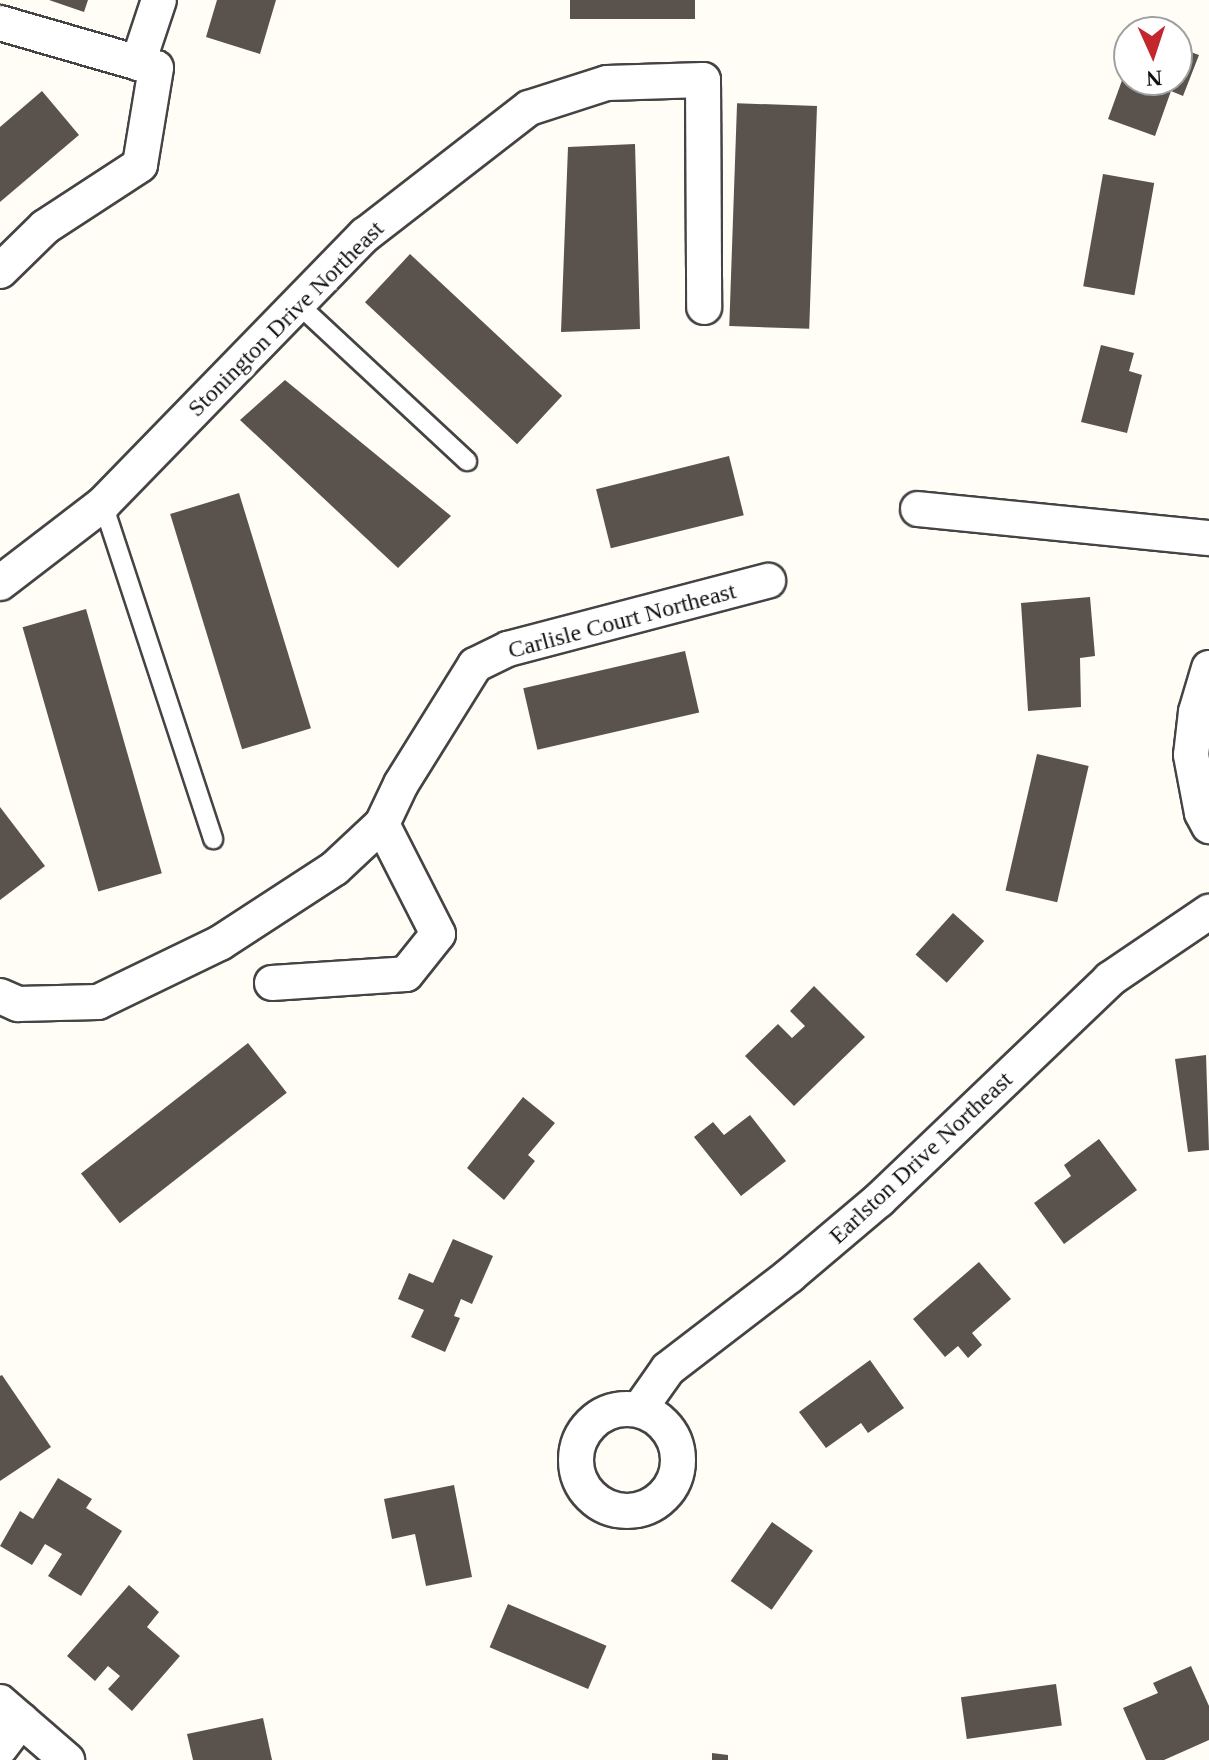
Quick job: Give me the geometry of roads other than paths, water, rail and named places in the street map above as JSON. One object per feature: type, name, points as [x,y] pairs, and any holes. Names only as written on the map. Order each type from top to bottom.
[{"type":"street","points":[[138,63],[159,0]]},
{"type":"street","points":[[0,23],[156,68],[140,165],[45,227],[0,271]]},
{"type":"street","name":"Stonington Drive Northeast","points":[[0,583],[103,504],[365,235],[529,108],[607,83],[703,80],[704,307]]},
{"type":"street","points":[[918,509],[1209,538]]},
{"type":"street","name":"Carlisle Court Northeast","points":[[0,996],[18,1004],[98,1002],[220,943],[335,868],[382,824],[401,784],[475,665],[508,649],[768,581]]},
{"type":"street","points":[[1209,668],[1196,712],[1191,755],[1202,813],[1209,826]]},
{"type":"street","points":[[272,983],[406,974],[438,934],[382,824]]},
{"type":"street","name":"Earlston Drive Northeast","points":[[639,1410],[668,1369],[789,1276],[879,1200],[1110,979],[1209,912]]},
{"type":"street","points":[[0,1748],[10,1711],[67,1760]]},
{"type":"lane","points":[[298,304],[467,461]]},
{"type":"lane","points":[[103,504],[213,839]]}]
